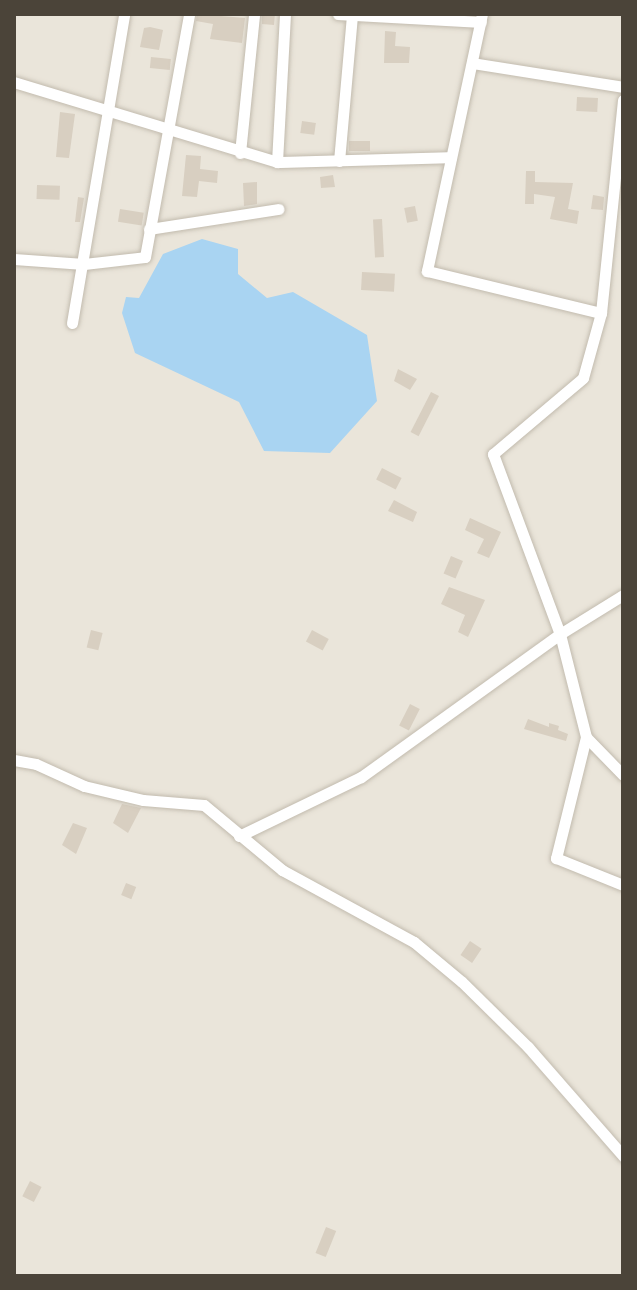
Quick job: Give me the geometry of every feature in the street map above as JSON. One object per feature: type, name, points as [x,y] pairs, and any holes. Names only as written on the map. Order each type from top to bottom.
[{"type":"street","points":[[72,323],[124,14]]},
{"type":"street","points":[[14,259],[84,264],[145,257],[189,14]]},
{"type":"street","points":[[240,153],[254,14]]},
{"type":"street","points":[[277,162],[285,14]]},
{"type":"street","points":[[338,14],[481,18],[427,271],[601,313]]},
{"type":"street","points":[[339,161],[352,14]]},
{"type":"street","points":[[472,63],[623,87]]},
{"type":"street","points":[[14,82],[277,162],[451,157]]},
{"type":"street","points":[[623,100],[601,313],[583,378],[493,454],[560,634],[586,737],[556,858],[623,885]]},
{"type":"street","points":[[149,229],[278,209]]},
{"type":"street","points":[[239,836],[361,777],[560,634],[623,595]]},
{"type":"street","points":[[586,737],[623,775]]},
{"type":"street","points":[[14,760],[36,764],[84,786],[143,800],[204,805],[282,870],[414,942],[462,982],[528,1047],[623,1156]]},
{"type":"shaded area","points":[[14,14],[623,14],[623,1276],[14,1276]]},
{"type":"water","points":[[202,239],[238,249],[238,274],[267,298],[293,292],[367,335],[377,401],[330,453],[264,451],[239,402],[135,353],[122,313],[126,297],[139,298],[163,254]]},
{"type":"building","points":[[197,14],[245,18],[242,43],[210,39],[213,24],[196,21]]},
{"type":"building","points":[[262,14],[275,14],[274,25],[262,24]]},
{"type":"building","points":[[144,28],[163,30],[159,50],[140,47]]},
{"type":"building","points":[[385,31],[396,32],[395,46],[410,47],[409,63],[384,63]]},
{"type":"building","points":[[151,57],[171,59],[170,70],[150,68]]},
{"type":"building","points":[[577,97],[598,98],[597,112],[576,111]]},
{"type":"building","points":[[60,112],[75,114],[69,158],[56,157]]},
{"type":"building","points":[[302,121],[316,123],[314,135],[300,133]]},
{"type":"building","points":[[349,141],[370,141],[370,151],[349,151]]},
{"type":"building","points":[[186,155],[201,156],[200,169],[218,171],[217,183],[199,181],[197,197],[182,196]]},
{"type":"building","points":[[526,171],[535,171],[535,182],[573,183],[568,209],[579,211],[577,224],[550,219],[555,197],[534,194],[534,204],[525,204]]},
{"type":"building","points":[[333,175],[335,187],[321,188],[320,177]]},
{"type":"building","points":[[257,182],[257,204],[244,206],[243,183]]},
{"type":"building","points":[[37,185],[60,186],[59,200],[37,199]]},
{"type":"building","points":[[593,195],[604,197],[603,210],[591,209]]},
{"type":"building","points":[[78,197],[84,198],[80,222],[75,222]]},
{"type":"building","points":[[415,206],[418,221],[407,223],[404,208]]},
{"type":"building","points":[[120,209],[144,213],[142,226],[118,222]]},
{"type":"building","points":[[373,219],[382,219],[384,257],[375,257]]},
{"type":"building","points":[[362,272],[395,274],[394,292],[361,290]]},
{"type":"building","points":[[398,369],[417,379],[410,390],[394,381]]},
{"type":"building","points":[[431,392],[439,396],[419,436],[411,432]]},
{"type":"building","points":[[382,468],[402,478],[396,490],[376,480]]},
{"type":"building","points":[[394,500],[417,512],[413,522],[388,511]]},
{"type":"building","points":[[470,518],[501,532],[489,558],[477,553],[484,539],[465,530]]},
{"type":"building","points":[[451,556],[463,561],[456,579],[444,573]]},
{"type":"building","points":[[449,587],[485,600],[468,637],[458,632],[465,615],[441,604]]},
{"type":"building","points":[[91,630],[103,633],[98,650],[87,647]]},
{"type":"building","points":[[312,630],[329,639],[323,650],[306,641]]},
{"type":"building","points":[[410,704],[420,709],[409,730],[399,725]]},
{"type":"building","points":[[528,719],[549,727],[549,723],[559,726],[558,730],[568,734],[566,741],[524,729]]},
{"type":"building","points":[[122,804],[141,808],[128,833],[113,823]]},
{"type":"building","points":[[73,823],[87,828],[76,854],[62,845]]},
{"type":"building","points":[[126,883],[136,887],[131,899],[121,895]]},
{"type":"building","points":[[470,941],[482,949],[472,963],[460,955]]},
{"type":"building","points":[[30,1181],[42,1187],[34,1202],[22,1196]]},
{"type":"building","points":[[326,1227],[336,1231],[326,1257],[316,1253]]}]
